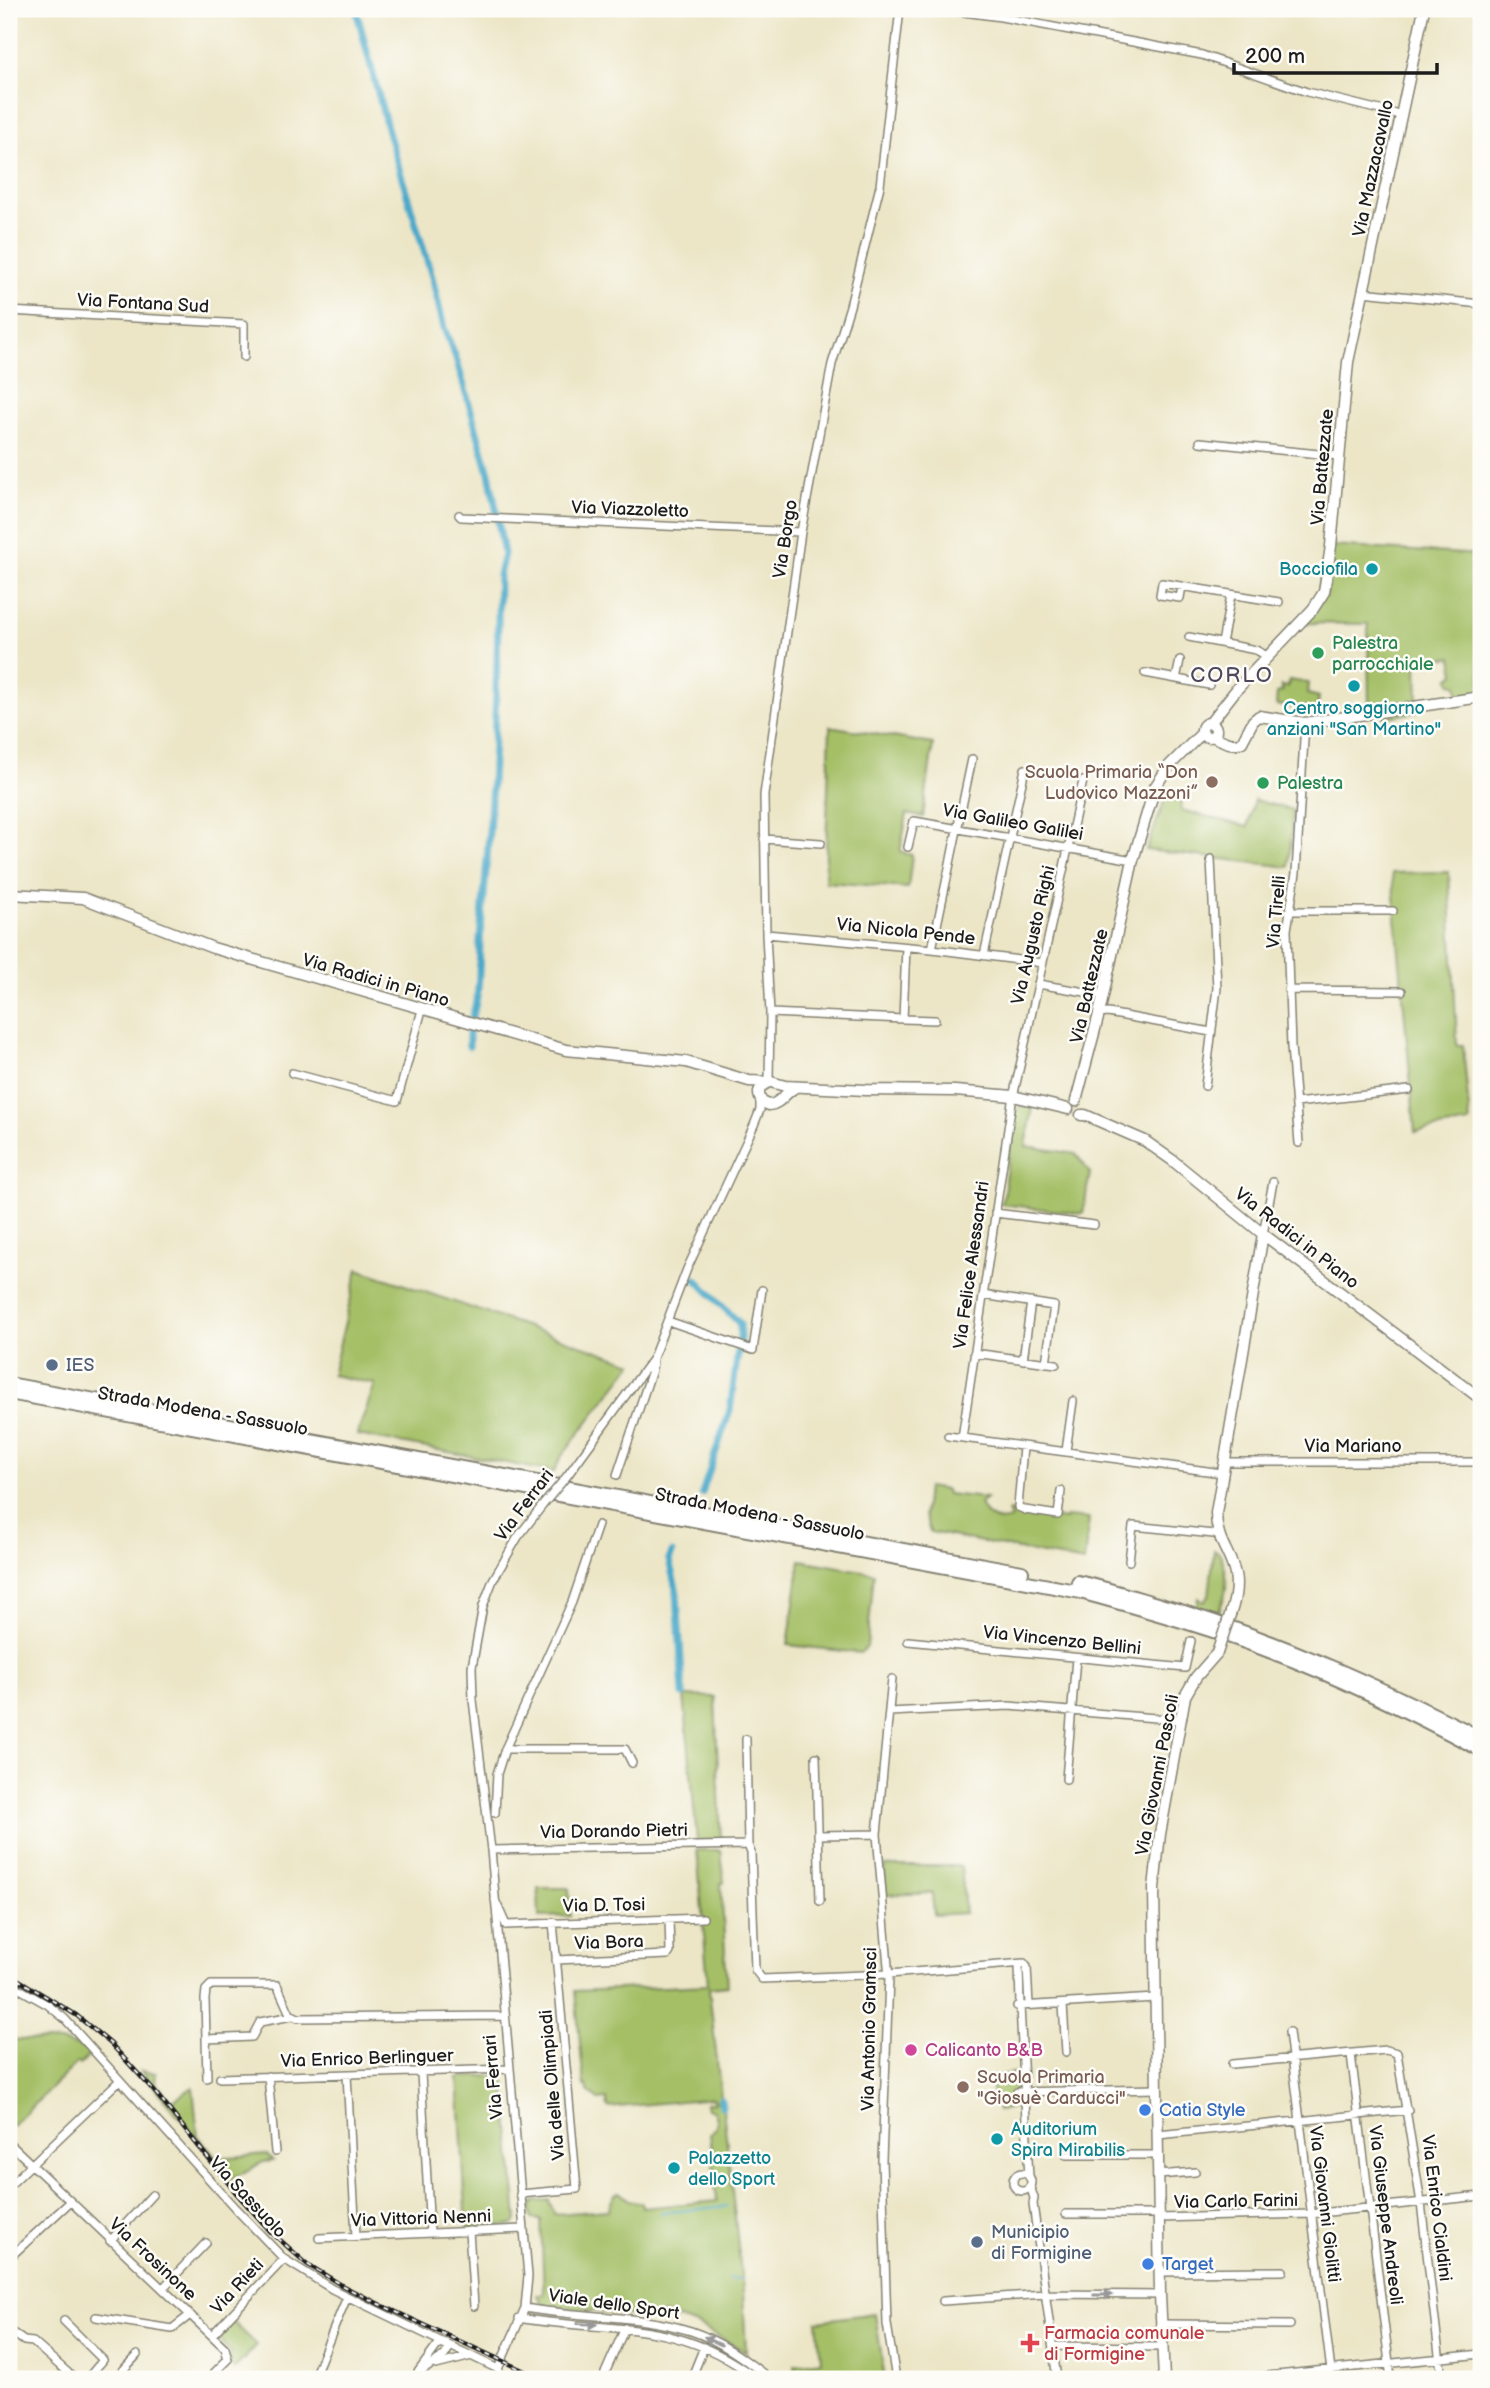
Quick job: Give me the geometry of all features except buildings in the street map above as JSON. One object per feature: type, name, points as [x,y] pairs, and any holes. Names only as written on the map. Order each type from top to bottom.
[{"type":"highway","name":"Strada Modena - Sassuolo","points":[[9,1384],[1084,1584],[1202,1616],[1272,1642],[1394,1694],[1481,1738]]},
{"type":"highway","name":"Strada Modena - Sassuolo","points":[[9,1393],[1081,1592],[1201,1626],[1268,1650],[1390,1702],[1481,1750]]},
{"type":"street","name":"Via Borgo","points":[[770,1083],[764,795],[801,532],[832,364],[850,306],[880,187],[900,9]]},
{"type":"street","points":[[941,9],[1001,17],[1202,55],[1307,92],[1400,115]]},
{"type":"street","name":"Via Mazzacavallo","points":[[1362,292],[1424,9]]},
{"type":"street","points":[[1362,292],[1481,304]]},
{"type":"street","name":"Via Battezzate","points":[[1076,1107],[1133,860],[1155,787],[1169,766],[1212,736],[1215,727],[1210,723],[1267,656],[1313,609],[1324,592],[1331,546],[1348,362],[1362,292]]},
{"type":"street","name":"Via Fontana Sud","points":[[9,311],[244,324],[244,357]]},
{"type":"street","points":[[1200,442],[1339,456]]},
{"type":"street","name":"Via Viazzoletto","points":[[459,515],[801,532]]},
{"type":"street","points":[[1182,586],[1279,602]]},
{"type":"street","points":[[1222,643],[1231,595]]},
{"type":"street","points":[[1189,637],[1256,650],[1267,656]]},
{"type":"street","points":[[1176,679],[1180,660]]},
{"type":"street","points":[[1145,673],[1209,685]]},
{"type":"street","points":[[1212,736],[1235,745],[1242,742],[1253,721],[1259,716],[1305,723],[1481,697]]},
{"type":"street","name":"Via Tirelli","points":[[1299,1143],[1288,990],[1289,911],[1296,873],[1305,723]]},
{"type":"street","points":[[932,949],[972,759]]},
{"type":"street","points":[[984,955],[1025,769]]},
{"type":"street","name":"Via Augusto Righi","points":[[1013,1096],[1083,781]]},
{"type":"street","name":"Via Galileo Galilei","points":[[908,848],[914,821],[1133,860]]},
{"type":"street","points":[[764,839],[821,843]]},
{"type":"street","points":[[1205,1086],[1217,988],[1211,859]]},
{"type":"street","name":"Via Radici in Piano","points":[[9,894],[83,898],[213,948],[566,1050],[686,1062],[741,1079],[796,1087],[955,1091],[1013,1096],[1076,1107],[1145,1142],[1172,1160],[1263,1234],[1481,1399]]},
{"type":"street","points":[[1289,911],[1393,911]]},
{"type":"street","name":"Via Nicola Pende","points":[[765,934],[932,949],[1043,963]]},
{"type":"street","points":[[903,1019],[906,947]]},
{"type":"street","points":[[1038,984],[1103,995]]},
{"type":"street","points":[[1288,990],[1402,991]]},
{"type":"street","points":[[292,1073],[397,1101],[422,1010]]},
{"type":"street","points":[[770,1013],[935,1020]]},
{"type":"street","points":[[1099,1014],[1108,1013],[1212,1032]]},
{"type":"street","name":"Via Radici in Piano","points":[[741,1079],[751,1084],[766,1105],[777,1103]]},
{"type":"street","points":[[759,1097],[761,1087],[770,1083],[781,1089],[777,1103]]},
{"type":"street","points":[[777,1103],[796,1087]]},
{"type":"street","points":[[1296,1102],[1409,1090]]},
{"type":"street","name":"Via Felice Alessandri","points":[[962,1438],[1013,1096]]},
{"type":"street","name":"Via Ferrari","points":[[498,2369],[525,2308],[528,2289],[491,1850],[473,1700],[472,1667],[476,1634],[483,1606],[499,1569],[519,1537],[653,1358],[687,1269],[754,1125],[760,1110],[759,1097]]},
{"type":"street","name":"Via Ferrari","points":[[754,1125],[767,1108],[777,1103]]},
{"type":"street","points":[[1263,1234],[1273,1182]]},
{"type":"street","points":[[995,1213],[1094,1225]]},
{"type":"street","name":"Via Giovanni Pascoli","points":[[1164,2379],[1160,2295],[1155,1870],[1185,1696],[1217,1653],[1236,1591],[1236,1572],[1217,1530],[1216,1513],[1263,1234]]},
{"type":"street","points":[[668,1321],[753,1350],[762,1290]]},
{"type":"street","points":[[983,1295],[1054,1306],[1046,1363]]},
{"type":"street","points":[[1023,1360],[1031,1302]]},
{"type":"street","points":[[974,1353],[1056,1364]]},
{"type":"street","name":"Via Ferrari","points":[[617,1475],[652,1370],[653,1358]]},
{"type":"street","points":[[1066,1451],[1073,1401]]},
{"type":"street","name":"Via Mariano","points":[[948,1436],[1023,1447],[1223,1467],[1481,1462]]},
{"type":"street","points":[[1023,1447],[1018,1507],[1058,1515],[1061,1491]]},
{"type":"street","points":[[495,1813],[497,1774],[505,1749],[572,1602],[598,1525]]},
{"type":"street","points":[[1129,1561],[1133,1527],[1214,1534],[1217,1530]]},
{"type":"street","name":"Via Vincenzo Bellini","points":[[908,1641],[1185,1668],[1191,1641]]},
{"type":"street","points":[[1066,1779],[1076,1658]]},
{"type":"street","name":"Via Antonio Gramsci","points":[[892,1679],[877,1834],[888,1974],[882,2160],[887,2324],[895,2379]]},
{"type":"street","points":[[890,1712],[1009,1706],[1180,1720]]},
{"type":"street","points":[[746,1739],[748,1845],[751,1853],[755,1970],[758,1976],[765,1980],[1024,1964],[1027,1967],[1028,2006]]},
{"type":"street","points":[[505,1749],[625,1749],[632,1763]]},
{"type":"street","points":[[816,1758],[820,1901]]},
{"type":"street","points":[[482,1777],[497,1774]]},
{"type":"street","points":[[818,1835],[877,1834]]},
{"type":"street","name":"Via Dorando Pietri","points":[[491,1850],[748,1845]]},
{"type":"street","points":[[494,1898],[506,1925],[502,1930],[499,1952]]},
{"type":"street","name":"Via Bora","points":[[556,1959],[668,1955],[669,1919]]},
{"type":"street","name":"Via D. Tosi","points":[[506,1925],[703,1919]]},
{"type":"street","name":"Via delle Olimpiadi","points":[[520,2194],[577,2189],[553,1922]]},
{"type":"street","points":[[1019,1964],[1020,2091],[1027,2160],[1026,2182],[1034,2198],[1032,2204],[1057,2379]]},
{"type":"street","name":"Via Sassuolo","points":[[9,1983],[57,2012],[284,2259],[347,2297],[498,2369]]},
{"type":"street","points":[[207,2078],[205,1999],[206,1990],[211,1985],[277,1985],[292,2016]]},
{"type":"street","points":[[1018,2006],[1155,1998]]},
{"type":"street","points":[[1063,2005],[1066,2052]]},
{"type":"street","points":[[206,2039],[253,2037],[260,2022],[292,2016],[504,2016]]},
{"type":"street","name":"Via Giovanni Giolitti","points":[[1289,2032],[1331,2375]]},
{"type":"street","name":"Via Enrico Cialdini","points":[[1351,2054],[1387,2050],[1397,2053],[1400,2062],[1421,2203],[1442,2379]]},
{"type":"street","points":[[1232,2064],[1351,2054]]},
{"type":"street","name":"Via Giuseppe Andreoli","points":[[1351,2054],[1391,2379]]},
{"type":"street","name":"Via Enrico Berlinguer","points":[[220,2078],[508,2069]]},
{"type":"street","points":[[421,2073],[430,2233]]},
{"type":"street","points":[[347,2075],[356,2236]]},
{"type":"street","name":"Via Enrico Berlinguer","points":[[268,2076],[275,2152]]},
{"type":"street","points":[[9,2186],[120,2080]]},
{"type":"street","points":[[1020,2091],[1157,2089]]},
{"type":"street","points":[[1158,2134],[1408,2110]]},
{"type":"street","name":"Via Frosinone","points":[[9,2143],[225,2348],[228,2359],[208,2379]]},
{"type":"street","points":[[1066,2155],[1158,2154]]},
{"type":"street","points":[[1158,2175],[1195,2172]]},
{"type":"street","points":[[110,2241],[152,2195]]},
{"type":"street","name":"Via Carlo Farini","points":[[1066,2214],[1311,2214],[1481,2196]]},
{"type":"street","points":[[9,2258],[70,2202]]},
{"type":"street","name":"Via Vittoria Nenni","points":[[319,2238],[524,2229]]},
{"type":"street","points":[[469,2231],[474,2306]]},
{"type":"street","points":[[163,2288],[206,2243]]},
{"type":"street","name":"Via Rieti","points":[[212,2335],[284,2259]]},
{"type":"street","points":[[1160,2272],[1283,2271]]},
{"type":"street","points":[[943,2301],[1046,2294],[1160,2295]]},
{"type":"street","points":[[313,2379],[347,2297]]},
{"type":"street","name":"Viale dello Sport","points":[[525,2308],[643,2320],[694,2332],[746,2360],[770,2379]]},
{"type":"street","points":[[96,2318],[172,2329],[190,2315]]},
{"type":"street","name":"Viale dello Sport","points":[[519,2318],[669,2335],[704,2347],[757,2379]]},
{"type":"street","points":[[64,2321],[103,2360],[87,2379]]},
{"type":"street","points":[[1161,2324],[1290,2325]]},
{"type":"street","name":"Viale dello Sport","points":[[605,2373],[625,2328]]},
{"type":"street","points":[[9,2330],[24,2341],[33,2342],[73,2379]]},
{"type":"street","points":[[428,2359],[430,2335]]},
{"type":"street","points":[[445,2343],[448,2347],[447,2354],[414,2378],[437,2346],[445,2343]]},
{"type":"street","points":[[1053,2346],[1162,2347]]},
{"type":"street","points":[[691,2379],[704,2347]]},
{"type":"street","points":[[1239,2379],[1331,2375],[1481,2354]]},
{"type":"street","points":[[116,2379],[137,2355]]},
{"type":"street","points":[[426,2370],[456,2358],[472,2357]]},
{"type":"street","points":[[498,2369],[502,2379]]},
{"type":"green space","points":[[1331,546],[1481,555],[1481,693],[1459,697],[1457,684],[1451,683],[1449,679],[1455,674],[1452,657],[1417,663],[1418,712],[1383,718],[1383,713],[1369,710],[1368,624],[1298,623],[1327,594]]},
{"type":"green space","points":[[1289,680],[1309,683],[1308,694],[1319,697],[1317,710],[1276,705],[1277,693],[1283,691],[1281,686],[1288,687]]},
{"type":"green space","points":[[830,726],[933,744],[923,817],[907,814],[900,852],[912,855],[908,888],[825,882]]},
{"type":"green space","points":[[1166,797],[1182,802],[1181,810],[1248,827],[1254,800],[1293,810],[1289,867],[1146,850]]},
{"type":"green space","points":[[1449,872],[1457,1045],[1463,1045],[1470,1123],[1415,1132],[1392,873]]},
{"type":"green space","points":[[1022,1105],[1033,1107],[1026,1146],[1076,1154],[1090,1173],[1083,1214],[1001,1204],[1016,1110]]},
{"type":"green space","points":[[358,1269],[633,1363],[561,1457],[554,1472],[357,1435],[375,1384],[332,1375]]},
{"type":"green space","points":[[927,1487],[946,1490],[947,1494],[986,1498],[980,1503],[982,1508],[988,1516],[996,1520],[1011,1519],[1009,1511],[1065,1520],[1066,1517],[1089,1519],[1084,1562],[930,1532],[924,1515]]},
{"type":"green space","points":[[1214,1550],[1219,1552],[1223,1560],[1226,1575],[1226,1590],[1218,1613],[1196,1607],[1198,1598],[1205,1601],[1209,1596]]},
{"type":"green space","points":[[800,1560],[874,1573],[867,1647],[860,1653],[788,1645]]},
{"type":"green space","points":[[684,1696],[715,1697],[721,1841],[697,1841]]},
{"type":"green space","points":[[697,1850],[721,1850],[727,1986],[709,1988],[721,2098],[717,2101],[723,2108],[743,2291],[746,2352],[697,2325],[663,2314],[658,2318],[550,2306],[544,2305],[537,2295],[544,2294],[541,2220],[532,2219],[530,2210],[534,2202],[549,2200],[554,2214],[608,2210],[619,2192],[629,2200],[642,2203],[642,2208],[717,2201],[710,2133],[715,2129],[716,2120],[713,2111],[707,2109],[706,2103],[714,2103],[714,2098],[608,2108],[607,2099],[598,2100],[588,2091],[587,2085],[584,2086],[575,1991],[708,1985]]},
{"type":"green space","points":[[884,1866],[961,1866],[965,1913],[934,1915],[932,1893],[886,1895]]},
{"type":"green space","points":[[538,1888],[569,1888],[570,1916],[539,1917]]},
{"type":"green space","points":[[10,2039],[75,2045],[91,2054],[80,2064],[78,2062],[12,2126],[9,2123]]},
{"type":"green space","points":[[141,2071],[156,2073],[155,2082],[171,2102],[193,2087],[198,2137],[217,2158],[267,2154],[273,2161],[263,2162],[231,2179]]},
{"type":"green space","points":[[1014,2073],[1015,2107],[998,2111],[989,2078]]},
{"type":"green space","points":[[496,2076],[505,2082],[517,2220],[514,2225],[467,2228],[458,2077]]},
{"type":"green space","points":[[875,2313],[885,2379],[796,2379],[794,2365],[821,2361],[817,2321]]},
{"type":"green space","points":[[233,2322],[257,2345],[234,2369],[229,2364],[231,2353],[220,2341],[221,2335]]},
{"type":"waterway","points":[[356,9],[444,328],[456,358],[489,473],[497,514]]},
{"type":"waterway","points":[[472,1017],[478,984],[494,751],[499,575],[504,554],[498,521]]},
{"type":"waterway","points":[[469,1032],[469,1046]]},
{"type":"waterway","points":[[696,1279],[740,1324],[740,1343]]},
{"type":"waterway","points":[[702,1493],[730,1410],[738,1351]]},
{"type":"waterway","points":[[672,1553],[669,1560],[677,1593],[683,1694]]},
{"type":"waterway","points":[[721,2099],[722,2106]]},
{"type":"waterway","points":[[660,2213],[728,2206]]},
{"type":"waterway","points":[[728,2279],[741,2279]]},
{"type":"railway","points":[[9,1974],[76,2015],[111,2044],[154,2091],[237,2194],[271,2232],[307,2264],[381,2305],[542,2379]]},
{"type":"place","name":"Bocciofila","points":[[1372,569]]},
{"type":"place","name":"Palestra parrocchiale","points":[[1318,653]]},
{"type":"place","name":"Centro soggiorno anziani \"San Martino\"","points":[[1354,686]]},
{"type":"place","name":"Scuola Primaria “Don Ludovico Mazzoni”","points":[[1212,782]]},
{"type":"place","name":"Palestra","points":[[1263,783]]},
{"type":"place","name":"IES","points":[[52,1365]]},
{"type":"place","name":"Calicanto B&B","points":[[911,2050]]},
{"type":"place","name":"Scuola Primaria \"Giosuè Carducci\"","points":[[963,2087]]},
{"type":"place","name":"Catia Style","points":[[1145,2110]]},
{"type":"place","name":"Auditorium Spira Mirabilis","points":[[997,2139]]},
{"type":"place","name":"Palazzetto dello Sport","points":[[674,2168]]},
{"type":"place","name":"Municipio di Formigine","points":[[977,2242]]},
{"type":"place","name":"Target","points":[[1148,2264]]},
{"type":"place","name":"Farmacia comunale di Formigine","points":[[1030,2343]]},
{"type":"district","name":"CORLO","points":[[1232,675]]}]
